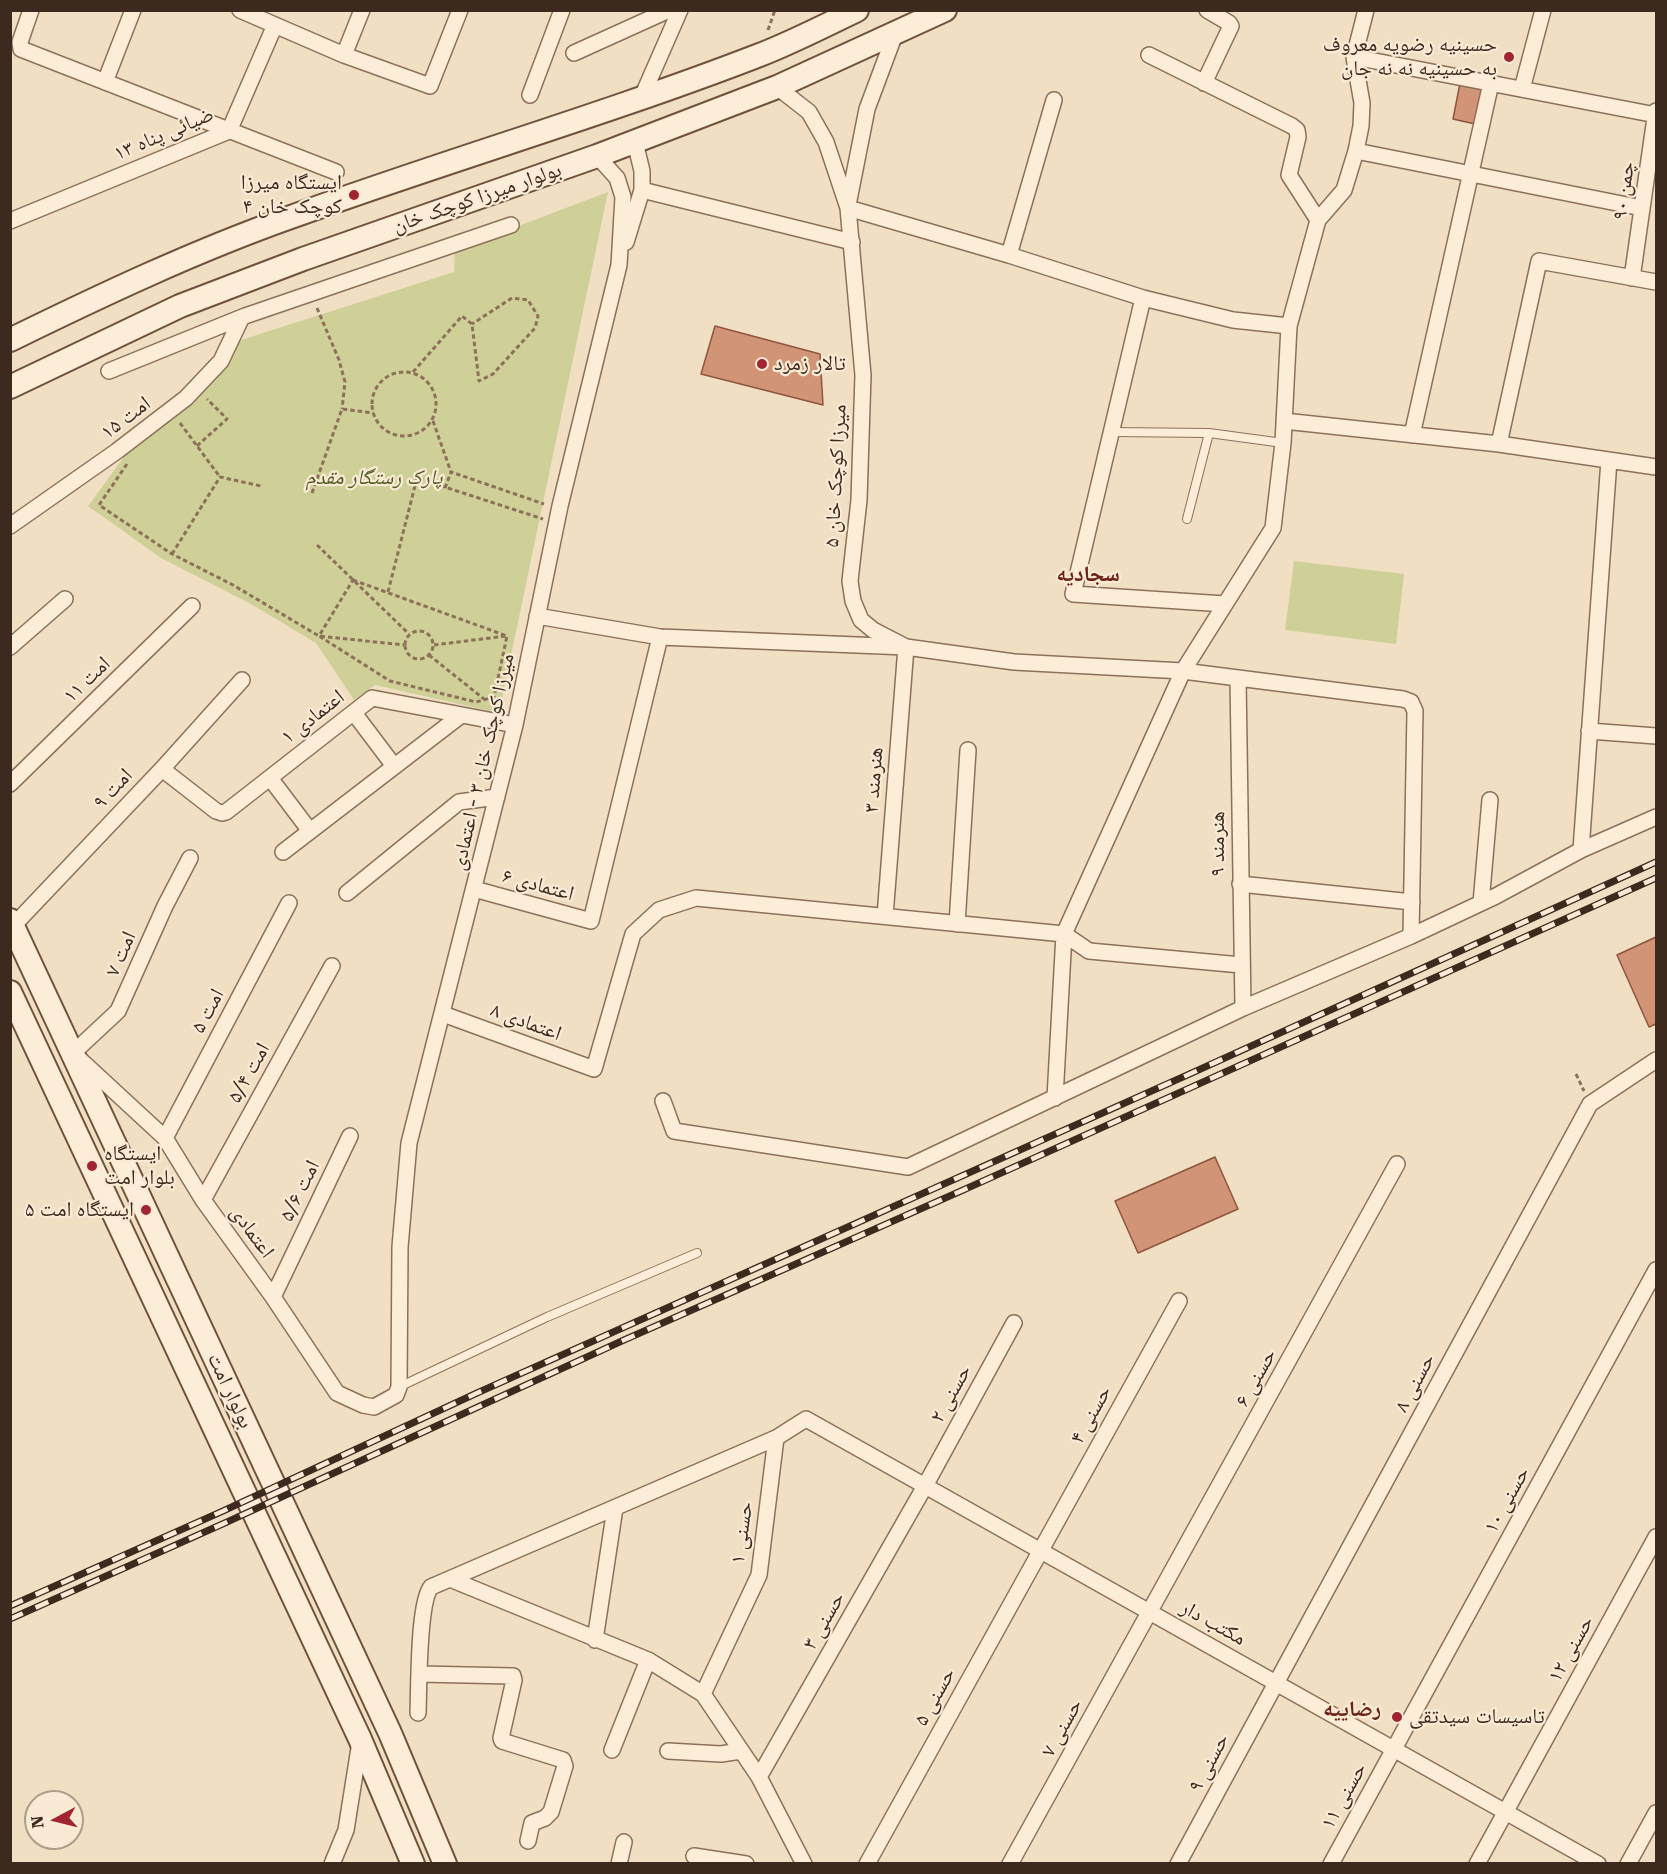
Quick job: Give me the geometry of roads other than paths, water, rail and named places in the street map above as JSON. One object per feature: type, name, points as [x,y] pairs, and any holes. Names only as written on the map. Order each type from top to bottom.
[{"type":"main road","name":"بولوار میرزا کوچک خان","points":[[10,340],[165,267],[290,217],[641,99],[760,55],[857,10]]},
{"type":"main road","name":"بولوار میرزا کوچک خان","points":[[10,387],[180,306],[303,259],[597,156],[777,87],[945,10]]},
{"type":"main road","name":"بولوار امت","points":[[12,923],[390,1733],[445,1863]]},
{"type":"main road","name":"بولوار امت","points":[[10,992],[360,1739],[413,1863]]},
{"type":"street","points":[[32,10],[20,42],[21,49],[336,172]]},
{"type":"street","points":[[105,82],[134,10]]},
{"type":"street","points":[[240,10],[261,15],[275,25],[344,55],[430,86],[460,10]]},
{"type":"street","points":[[344,55],[362,10]]},
{"type":"street","points":[[530,95],[562,10]]},
{"type":"street","points":[[574,53],[669,10]]},
{"type":"street","points":[[641,99],[680,10]]},
{"type":"street","points":[[1204,83],[1231,26],[1207,10]]},
{"type":"street","points":[[1055,1098],[1064,934],[1183,671],[1273,528],[1283,443],[1289,326],[1318,220],[1344,190],[1356,152],[1361,126],[1362,103],[1354,57],[1366,10]]},
{"type":"street","points":[[1522,89],[1543,10]]},
{"type":"street","name":"ضیائی پناه ۱۳","points":[[10,221],[229,131],[275,25]]},
{"type":"street","name":"میرزا کوچک خان ۵","points":[[848,208],[867,109],[895,34]]},
{"type":"street","points":[[1149,55],[1297,130],[1298,137],[1289,175],[1318,220]]},
{"type":"street","points":[[1354,57],[1656,114]]},
{"type":"street","points":[[1413,435],[1491,83]]},
{"type":"street","name":"میرزا کوچک خان ۵","points":[[777,87],[810,112],[826,142],[848,208],[863,375],[859,500],[850,581],[853,601],[861,620],[873,630],[906,647]]},
{"type":"street","points":[[1009,255],[1054,100]]},
{"type":"street","name":"چمن ۹۰","points":[[1632,278],[1656,114]]},
{"type":"street","points":[[619,265],[642,190],[642,171],[634,142]]},
{"type":"street","points":[[1356,152],[1642,208]]},
{"type":"street","name":"میرزا کوچک خان ۳ - اعتمادی","points":[[399,1388],[400,1247],[409,1143],[515,725],[558,514],[619,265],[623,197],[616,178],[597,156]]},
{"type":"street","points":[[642,190],[852,242]]},
{"type":"street","points":[[848,208],[1009,255],[1143,298],[1233,320],[1289,326]]},
{"type":"street","points":[[109,371],[312,293],[511,225]]},
{"type":"street","points":[[1499,444],[1539,261],[1656,282]]},
{"type":"street","points":[[1143,298],[1073,594],[1225,604]]},
{"type":"street","name":"امت ۱۵","points":[[10,526],[117,451],[186,398],[221,361],[241,319]]},
{"type":"street","points":[[1284,421],[1499,444],[1656,467]]},
{"type":"street","points":[[1581,850],[1609,460]]},
{"type":"street","points":[[10,647],[65,599]]},
{"type":"street","name":"امت ۱۱","points":[[10,784],[192,606]]},
{"type":"street","points":[[537,616],[660,637],[906,647],[1014,662],[1183,671],[1411,702],[1415,711],[1411,936]]},
{"type":"street","name":"اعتمادی ۶","points":[[474,889],[591,921],[660,637]]},
{"type":"street","name":"هنرمند ۳","points":[[885,916],[906,647]]},
{"type":"street","name":"هنرمند ۹","points":[[1238,678],[1243,1008]]},
{"type":"street","name":"امت ۹","points":[[12,923],[162,769],[242,680]]},
{"type":"street","name":"اعتمادی ۱","points":[[162,769],[216,811],[222,813],[372,698],[515,725]]},
{"type":"street","points":[[354,713],[394,766]]},
{"type":"street","points":[[284,852],[460,716]]},
{"type":"street","points":[[1589,731],[1656,736]]},
{"type":"street","points":[[957,924],[968,750]]},
{"type":"street","points":[[270,778],[310,831]]},
{"type":"street","points":[[347,893],[459,802],[497,797]]},
{"type":"street","points":[[1481,903],[1490,800]]},
{"type":"street","points":[[663,1101],[674,1131],[908,1167],[1243,1008],[1411,936],[1481,903],[1581,850],[1656,817]]},
{"type":"street","name":"امت ۷","points":[[73,1053],[118,1011],[165,906],[190,858]]},
{"type":"street","points":[[1240,884],[1412,902]]},
{"type":"street","name":"اعتمادی ۸","points":[[443,1014],[594,1069],[633,934],[659,910],[696,898],[885,916]]},
{"type":"street","name":"امت ۵","points":[[165,1138],[289,903]]},
{"type":"street","points":[[885,916],[1064,934],[1089,951],[1241,965]]},
{"type":"street","name":"امت ۵/۴","points":[[203,1200],[332,966]]},
{"type":"street","name":"اعتمادی","points":[[73,1053],[165,1138],[203,1200],[273,1297],[337,1393],[363,1405],[374,1407],[396,1395],[399,1388]]},
{"type":"street","name":"حسنی ۸","points":[[1276,1683],[1590,1104],[1656,1060]]},
{"type":"street","name":"امت ۵/۶","points":[[273,1297],[350,1136]]},
{"type":"street","name":"حسنی ۶","points":[[1151,1612],[1397,1164]]},
{"type":"street","name":"حسنی ۱۰","points":[[1394,1749],[1656,1270]]},
{"type":"street","name":"حسنی ۴","points":[[1040,1550],[1179,1301]]},
{"type":"street","name":"حسنی ۲","points":[[925,1486],[1014,1323]]},
{"type":"street","name":"مکتب دار","points":[[776,1438],[806,1419],[1598,1863]]},
{"type":"street","points":[[418,1713],[420,1643],[427,1594],[431,1587],[776,1438]]},
{"type":"street","name":"حسنی ۱","points":[[703,1694],[759,1575],[776,1438]]},
{"type":"street","name":"حسنی ۳","points":[[759,1777],[925,1486]]},
{"type":"street","points":[[595,1640],[615,1508]]},
{"type":"street","name":"حسنی ۱۲","points":[[1477,1863],[1656,1538]]},
{"type":"street","name":"حسنی ۵","points":[[867,1863],[1040,1550]]},
{"type":"street","points":[[450,1580],[648,1660],[703,1694],[759,1777],[804,1863]]},
{"type":"street","name":"حسنی ۷","points":[[1010,1863],[1151,1612]]},
{"type":"street","points":[[612,1750],[648,1660]]},
{"type":"street","points":[[420,1674],[513,1676],[502,1741],[563,1760],[565,1766],[551,1812],[545,1818],[532,1823],[528,1841]]},
{"type":"street","name":"حسنی ۹","points":[[1178,1863],[1276,1683]]},
{"type":"street","points":[[332,1863],[346,1830],[360,1739]]},
{"type":"street","name":"حسنی ۱۱","points":[[1331,1863],[1394,1749]]},
{"type":"street","points":[[668,1751],[721,1754],[741,1751]]},
{"type":"street","points":[[1628,1863],[1656,1813]]},
{"type":"street","points":[[619,1863],[624,1842]]},
{"type":"street","points":[[694,1856],[746,1863]]},
{"type":"lane","points":[[1112,432],[1209,433],[1283,443]]},
{"type":"lane","points":[[1187,519],[1209,433]]},
{"type":"lane","points":[[399,1388],[547,1317],[697,1253]]},
{"type":"railway","points":[[10,1606],[1656,862]]},
{"type":"railway","points":[[10,1619],[624,1340],[1656,878]]},
{"type":"place","name":"حسینیه رضویه معروف به حسینیه نه نه جان","points":[[1509,57]]},
{"type":"place","name":"ایستگاه میرزا کوچک خان ۴","points":[[354,195]]},
{"type":"place","name":"تالار زمرد","points":[[762,364]]},
{"type":"place","name":"ایستگاه بلوار امت","points":[[92,1166]]},
{"type":"place","name":"ایستگاه امت ۵","points":[[146,1210]]},
{"type":"place","name":"تاسیسات سیدتقی","points":[[1397,1717]]},
{"type":"district","name":"سجادیه","points":[[1088,575]]},
{"type":"district","name":"رضاییه","points":[[1352,1710]]},
{"type":"park label","name":"پارک رستگار مقدم","points":[[374,478]]}]
